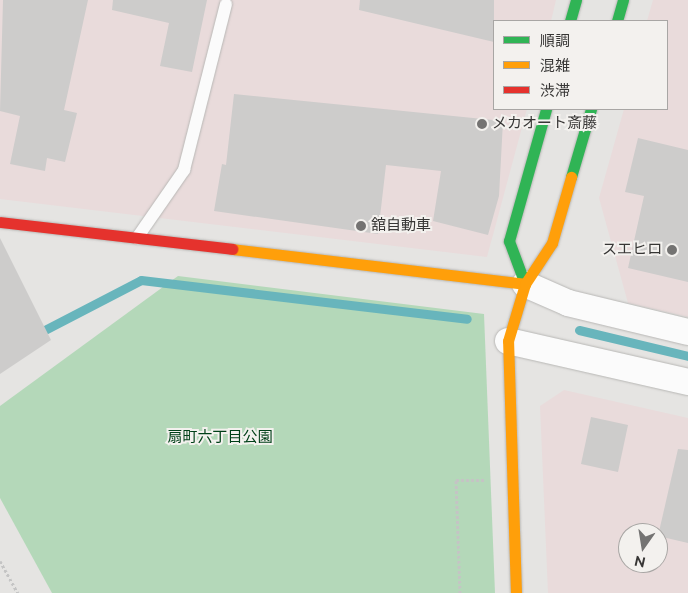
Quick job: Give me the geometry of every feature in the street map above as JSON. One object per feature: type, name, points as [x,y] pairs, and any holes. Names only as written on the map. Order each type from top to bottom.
[{"type":"street","points":[[570,20],[576,0]]},
{"type":"street","points":[[617,20],[623,0]]},
{"type":"street","points":[[525,284],[509,241],[546,110]]},
{"type":"street","points":[[516,593],[508,341],[525,284],[552,243],[591,110]]},
{"type":"street","points":[[0,222],[525,284],[568,304],[688,332]]},
{"type":"street","points":[[508,341],[688,382]]},
{"type":"lane","points":[[137,238],[184,170],[226,4]]},
{"type":"path","points":[[460,593],[456,480],[490,480]]},
{"type":"path","points":[[0,561],[18,593]]},
{"type":"shaded area","points":[[0,0],[556,0],[551,20],[493,20],[493,110],[527,110],[487,257],[0,199]]},
{"type":"shaded area","points":[[653,0],[688,0],[688,317],[628,303],[599,198],[624,110],[668,110],[668,20],[647,20]]},
{"type":"shaded area","points":[[564,390],[688,418],[688,593],[548,593],[540,406]]},
{"type":"green space","name":"扇町六丁目公園","points":[[178,276],[484,314],[495,593],[52,593],[0,498],[0,406]]},
{"type":"building","points":[[3,0],[88,0],[64,110],[77,113],[65,162],[47,158],[45,171],[10,164],[20,116],[0,111]]},
{"type":"building","points":[[113,0],[207,0],[192,72],[160,66],[169,23],[112,10]]},
{"type":"building","points":[[360,0],[494,0],[493,42],[359,10]]},
{"type":"building","points":[[234,94],[503,121],[499,196],[488,235],[433,221],[441,171],[386,165],[378,234],[214,211],[222,164],[226,165]]},
{"type":"building","points":[[638,138],[688,150],[688,282],[628,268],[644,196],[625,192]]},
{"type":"building","points":[[0,238],[51,340],[0,374]]},
{"type":"building","points":[[591,417],[628,425],[618,472],[581,464]]},
{"type":"building","points":[[678,449],[688,450],[688,543],[668,538],[668,523],[661,523]]},
{"type":"waterway","points":[[35,335],[141,280],[467,319]]},
{"type":"waterway","points":[[579,330],[688,356]]},
{"type":"traffic: fast","points":[[570,20],[576,0]]},
{"type":"traffic: fast","points":[[617,20],[623,0]]},
{"type":"traffic: fast","points":[[525,284],[509,241],[546,110]]},
{"type":"traffic: fast","points":[[571,177],[591,110]]},
{"type":"traffic: slow","points":[[516,593],[508,341],[525,284],[552,243],[571,177]]},
{"type":"traffic: slow","points":[[232,249],[525,284]]},
{"type":"traffic: jam","points":[[0,222],[232,249]]},
{"type":"place","name":"メカオート斎藤","points":[[482,124]]},
{"type":"place","name":"舘自動車","points":[[361,226]]},
{"type":"place","name":"スエヒロ","points":[[672,250]]}]
